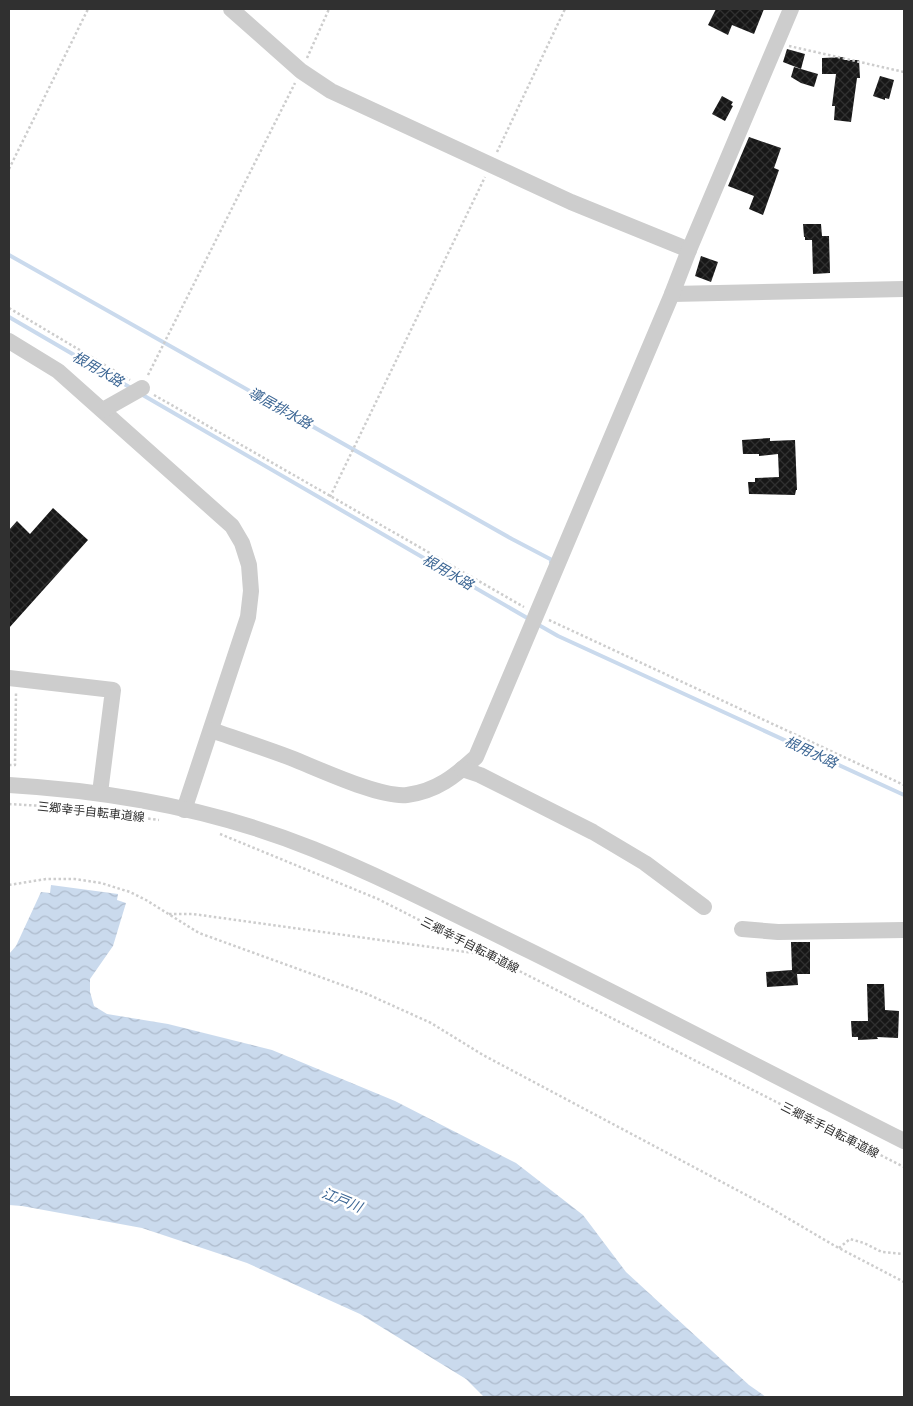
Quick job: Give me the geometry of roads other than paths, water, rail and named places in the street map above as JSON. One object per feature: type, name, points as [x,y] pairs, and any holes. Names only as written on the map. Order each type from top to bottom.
[{"type":"street","points":[[231,9],[301,71],[331,91],[571,202],[689,250]]},
{"type":"street","points":[[211,730],[380,792],[406,795],[431,790],[453,778],[476,757],[791,9]]},
{"type":"street","points":[[672,294],[904,289]]},
{"type":"street","points":[[9,341],[58,371],[214,508],[232,526],[242,542],[249,565],[251,591],[248,617],[184,810]]},
{"type":"street","points":[[103,410],[142,388]]},
{"type":"street","points":[[13,678],[113,690],[100,793]]},
{"type":"street","points":[[462,769],[480,775],[593,832],[645,862],[704,907]]},
{"type":"street","points":[[9,785],[100,793],[184,810],[250,827],[313,849],[415,895],[564,968],[904,1141]]},
{"type":"street","points":[[742,929],[778,932],[904,930]]},
{"type":"water","name":"江戸川","points":[[51,885],[118,894],[117,900],[126,903],[113,946],[90,979],[90,992],[94,1006],[107,1014],[168,1024],[272,1050],[395,1101],[516,1163],[583,1215],[626,1272],[749,1385],[766,1397],[484,1397],[466,1379],[360,1314],[247,1263],[142,1228],[9,1205],[9,954],[16,946],[41,892],[50,893]]},
{"type":"waterway","name":"導居排水路","points":[[9,255],[552,560],[551,562]]},
{"type":"waterway","name":"根用水路","points":[[9,317],[131,388]]},
{"type":"waterway","name":"根用水路","points":[[141,394],[529,619]]},
{"type":"waterway","name":"根用水路","points":[[537,624],[558,636],[904,795]]}]
